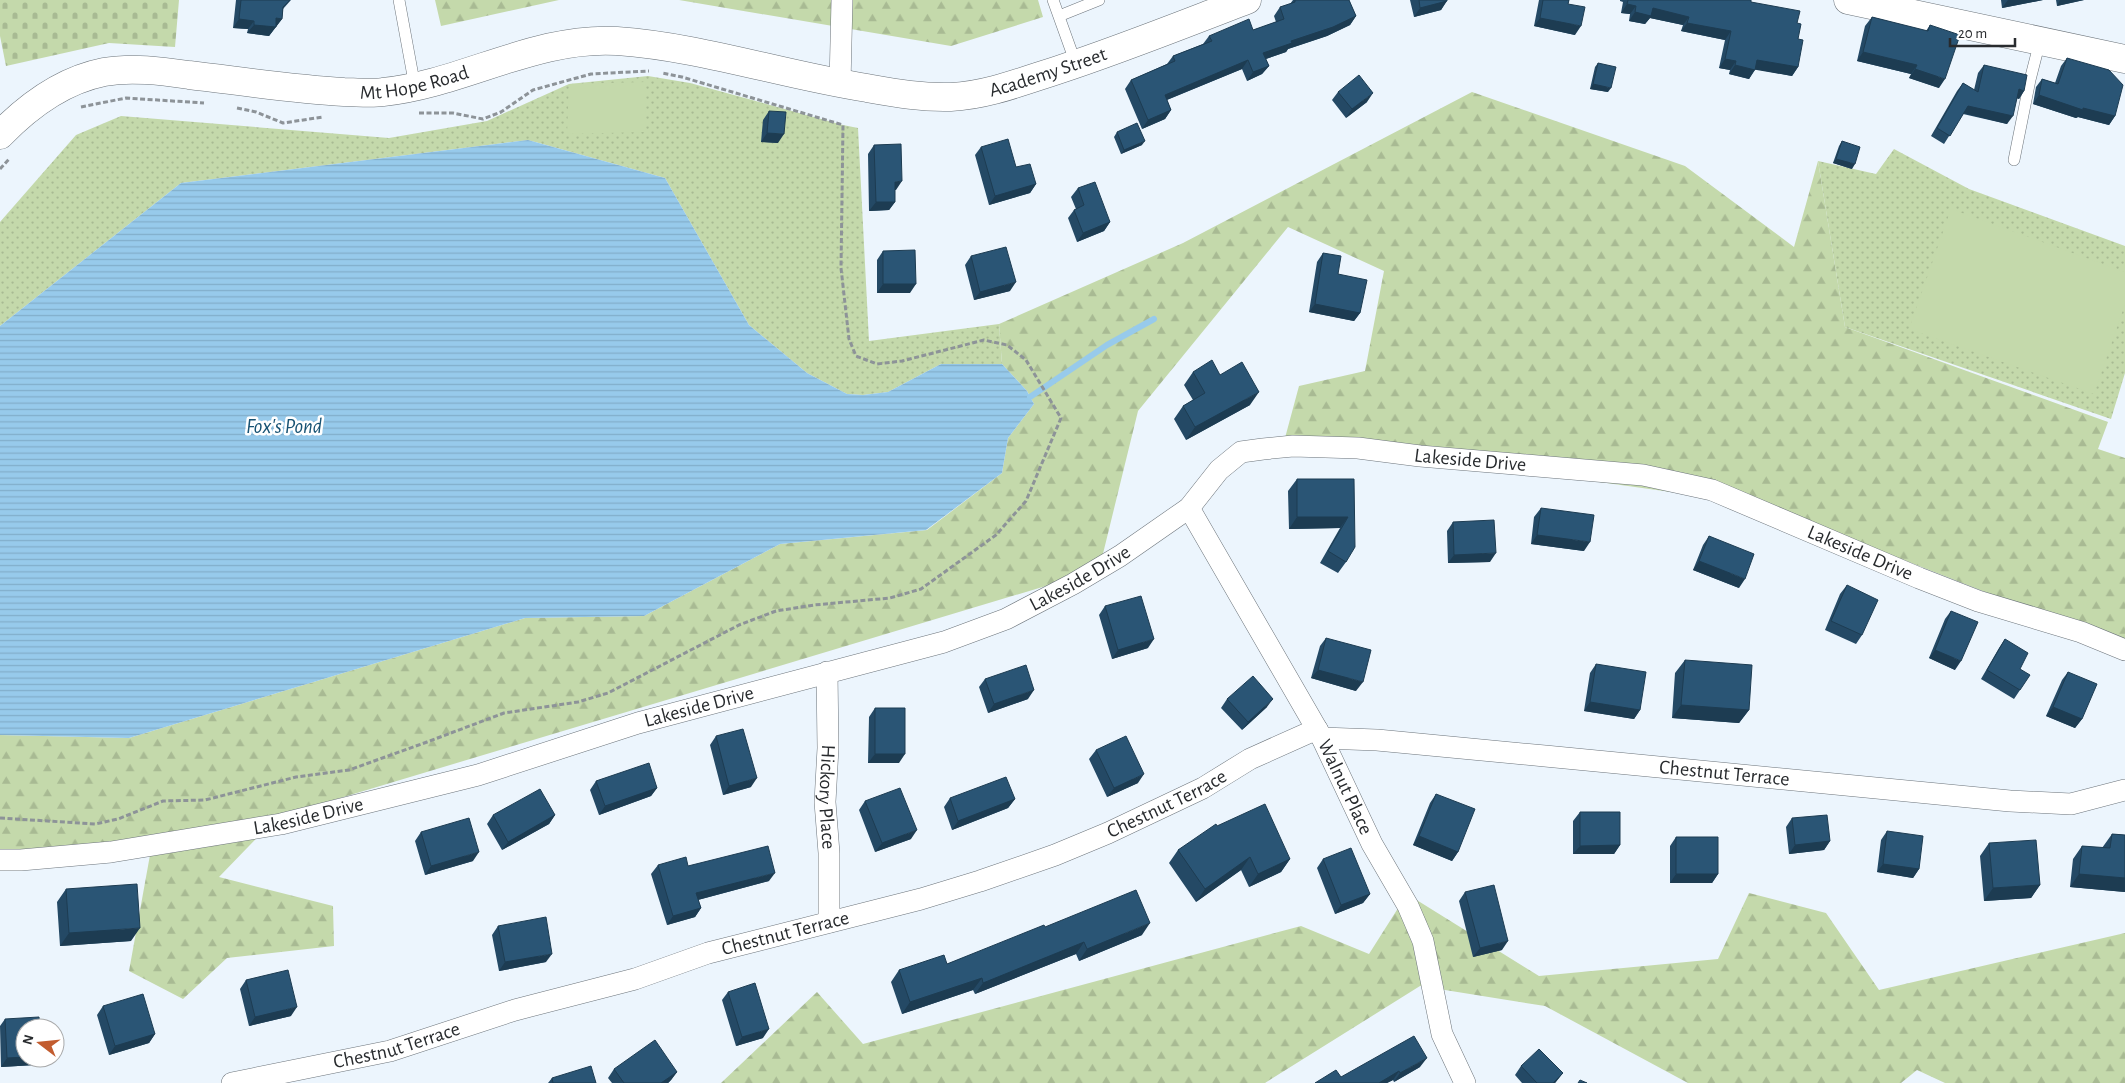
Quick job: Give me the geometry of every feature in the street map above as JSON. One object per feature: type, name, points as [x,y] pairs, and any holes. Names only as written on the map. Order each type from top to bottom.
[{"type":"street","points":[[840,84],[842,0]]},
{"type":"street","name":"Academy Street","points":[[840,84],[914,96],[954,97],[986,92],[1076,64],[1247,0]]},
{"type":"street","points":[[1848,0],[2125,58]]},
{"type":"street","name":"Mt Hope Road","points":[[0,135],[13,121],[49,93],[87,76],[130,69],[318,90],[379,93],[415,87],[522,55],[580,42],[612,41],[655,44],[840,84]]},
{"type":"street","name":"Lakeside Drive","points":[[0,860],[21,860],[111,852],[281,824],[478,775],[638,723],[944,642],[1006,619],[1073,584],[1120,556],[1188,508],[1219,470],[1240,452],[1293,446],[1358,448],[1420,456],[1643,475],[1712,490],[1969,598],[2081,632],[2125,650]]},
{"type":"street","name":"Walnut Place","points":[[1188,508],[1320,733],[1372,844],[1408,906],[1423,941],[1442,1034],[1465,1083]]},
{"type":"street","name":"Hickory Place","points":[[827,672],[828,748],[825,802],[829,853],[829,922]]},
{"type":"street","name":"Chestnut Terrace","points":[[232,1083],[390,1051],[515,1010],[635,979],[708,953],[963,886],[1055,855],[1203,788],[1250,759],[1320,733],[2010,801],[2072,804],[2125,790]]},
{"type":"lane","points":[[399,0],[415,87]]},
{"type":"lane","points":[[1053,0],[1076,64]]},
{"type":"lane","points":[[1059,16],[1099,0]]},
{"type":"lane","points":[[2014,160],[2040,40]]},
{"type":"path","points":[[0,818],[95,824],[118,819],[163,801],[205,800],[296,777],[349,770],[504,712],[578,702],[608,694],[739,625],[776,611],[814,605],[890,598],[921,588],[996,535],[1026,501],[1061,418],[1026,360],[1008,345],[984,340],[902,361],[878,364],[856,356],[849,338],[842,268],[843,125],[682,77],[649,71]]},
{"type":"green space","points":[[0,0],[179,0],[175,47],[109,43],[6,66],[0,36]]},
{"type":"green space","points":[[435,0],[559,0],[441,26]]},
{"type":"green space","points":[[679,0],[1038,0],[1043,17],[951,46]]},
{"type":"green space","points":[[648,76],[690,83],[858,128],[869,341],[999,324],[1002,364],[941,364],[888,392],[863,395],[847,394],[807,373],[749,325],[665,178],[528,140],[181,183],[0,326],[0,222],[76,135],[121,116],[389,138],[487,121],[569,84]]},
{"type":"green space","points":[[646,82],[645,132],[567,134],[569,84]]},
{"type":"green space","points":[[1472,92],[1685,166],[1794,247],[1818,161],[1845,327],[2108,422],[2098,449],[2125,458],[2125,647],[1764,505],[1285,438],[1299,386],[1365,371],[1384,271],[1288,227],[1138,411],[1099,570],[277,817],[219,877],[333,906],[334,946],[227,958],[183,999],[129,971],[152,844],[0,856],[0,735],[129,738],[525,618],[644,616],[780,544],[927,530],[1002,473],[1008,438],[1034,404],[1027,391],[1002,364],[999,324],[1183,243]]},
{"type":"green space","points":[[1894,149],[1969,189],[2125,246],[2125,373],[2111,419],[1845,327],[1818,161],[1876,174]]},
{"type":"green space","points":[[1951,209],[2125,272],[2125,304],[2094,394],[1909,329]]},
{"type":"green space","points":[[1749,893],[1826,913],[1879,990],[2125,933],[2125,1083],[1945,1083],[1917,1070],[1901,1083],[1688,1083],[1545,1006],[1420,986],[1265,1083],[721,1083],[817,992],[863,1044],[1301,926],[1369,954],[1407,894],[1539,976],[1718,959]]},
{"type":"water","name":"Fox's Pond","points":[[528,140],[665,178],[749,325],[807,373],[847,394],[863,395],[888,392],[941,364],[1002,364],[1027,391],[1034,404],[1008,438],[1002,473],[926,530],[780,544],[644,616],[525,618],[129,738],[0,735],[0,326],[181,183]]},
{"type":"building","points":[[241,0],[290,0],[283,7],[282,19],[276,18],[276,27],[254,25],[254,21],[239,19]]},
{"type":"building","points":[[1295,0],[1349,0],[1356,16],[1333,27],[1263,53],[1269,66],[1253,72],[1248,60],[1165,95],[1171,110],[1148,120],[1131,80],[1175,61],[1173,56],[1212,41],[1209,36],[1249,19],[1253,30],[1284,19],[1280,7],[1295,2]]},
{"type":"building","points":[[1419,0],[1447,0],[1447,1],[1420,8]]},
{"type":"building","points":[[1543,0],[1569,0],[1568,4],[1585,7],[1581,26],[1540,18]]},
{"type":"building","points":[[1628,0],[1751,0],[1751,2],[1800,11],[1797,23],[1801,24],[1798,39],[1803,40],[1798,67],[1757,60],[1755,70],[1735,65],[1736,61],[1725,59],[1731,31],[1687,23],[1689,17],[1653,8],[1651,16],[1635,12],[1636,6],[1627,4]]},
{"type":"building","points":[[1872,17],[1928,31],[1930,25],[1960,35],[1945,79],[1915,69],[1917,65],[1863,52]]},
{"type":"building","points":[[2067,58],[2109,70],[2123,85],[2115,116],[2083,108],[2083,110],[2039,95],[2042,79],[2058,84]]},
{"type":"building","points":[[1598,63],[1616,67],[1611,88],[1593,84]]},
{"type":"building","points":[[1984,65],[2027,75],[2024,91],[2019,89],[2013,116],[1968,106],[1950,136],[1937,128],[1963,83],[1978,92]]},
{"type":"building","points":[[1359,75],[1373,93],[1352,109],[1338,92]]},
{"type":"building","points":[[769,111],[786,112],[784,134],[767,133]]},
{"type":"building","points":[[1137,123],[1145,141],[1124,150],[1117,132]]},
{"type":"building","points":[[1008,139],[1016,167],[1030,164],[1036,184],[995,196],[981,147]]},
{"type":"building","points":[[1842,141],[1860,147],[1855,164],[1836,159]]},
{"type":"building","points":[[901,144],[902,181],[895,182],[895,202],[876,202],[874,145]]},
{"type":"building","points":[[1095,182],[1110,222],[1083,233],[1074,210],[1084,205],[1078,188]]},
{"type":"building","points":[[1006,247],[1016,282],[980,292],[971,256]]},
{"type":"building","points":[[915,250],[916,284],[883,284],[883,251]]},
{"type":"building","points":[[1323,253],[1341,256],[1338,274],[1367,280],[1360,313],[1315,304]]},
{"type":"building","points":[[1212,360],[1220,375],[1242,362],[1259,392],[1195,427],[1183,406],[1205,393],[1193,372]]},
{"type":"building","points":[[1297,479],[1354,479],[1355,547],[1346,562],[1328,551],[1348,517],[1297,517]]},
{"type":"building","points":[[1541,508],[1594,515],[1590,542],[1537,535]]},
{"type":"building","points":[[1494,520],[1496,553],[1454,555],[1453,522]]},
{"type":"building","points":[[1709,536],[1754,554],[1745,579],[1699,561]]},
{"type":"building","points":[[1847,585],[1878,600],[1862,635],[1831,621]]},
{"type":"building","points":[[1141,596],[1154,639],[1118,650],[1105,606]]},
{"type":"building","points":[[1951,611],[1978,622],[1961,661],[1935,650]]},
{"type":"building","points":[[1326,638],[1371,650],[1363,682],[1318,670]]},
{"type":"building","points":[[2005,639],[2028,653],[2020,669],[2030,675],[2020,690],[1987,670]]},
{"type":"building","points":[[1685,660],[1752,665],[1749,710],[1681,705]]},
{"type":"building","points":[[1596,664],[1646,672],[1640,710],[1590,702]]},
{"type":"building","points":[[1026,665],[1034,690],[994,704],[985,679]]},
{"type":"building","points":[[2068,672],[2097,684],[2082,719],[2053,707]]},
{"type":"building","points":[[1253,676],[1273,699],[1248,722],[1227,699]]},
{"type":"building","points":[[875,708],[905,708],[905,754],[875,754]]},
{"type":"building","points":[[743,729],[757,778],[729,786],[716,736]]},
{"type":"building","points":[[1126,736],[1144,774],[1114,788],[1096,750]]},
{"type":"building","points":[[649,763],[657,788],[605,806],[596,781]]},
{"type":"building","points":[[1006,777],[1015,799],[958,821],[950,798]]},
{"type":"building","points":[[900,788],[917,830],[882,843],[865,801]]},
{"type":"building","points":[[540,789],[555,815],[508,842],[493,815]]},
{"type":"building","points":[[1436,794],[1475,809],[1458,852],[1419,836]]},
{"type":"building","points":[[1265,804],[1290,859],[1258,874],[1250,857],[1205,889],[1178,850],[1216,824],[1217,826]]},
{"type":"building","points":[[1580,812],[1620,812],[1620,845],[1580,846]]},
{"type":"building","points":[[1827,815],[1830,841],[1795,845],[1792,818]]},
{"type":"building","points":[[469,818],[479,852],[431,866],[421,832]]},
{"type":"building","points":[[1887,831],[1923,836],[1919,869],[1883,864]]},
{"type":"building","points":[[2112,834],[2125,835],[2125,878],[2079,874],[2082,846],[2110,848]]},
{"type":"building","points":[[1676,837],[1718,837],[1718,874],[1676,874]]},
{"type":"building","points":[[2036,840],[2040,885],[1993,888],[1989,843]]},
{"type":"building","points":[[768,846],[775,873],[696,893],[701,908],[673,916],[658,865],[686,857],[688,866]]},
{"type":"building","points":[[1351,848],[1370,894],[1341,905],[1323,859]]},
{"type":"building","points":[[137,884],[140,928],[69,933],[66,889]]},
{"type":"building","points":[[1494,885],[1508,941],[1480,948],[1465,892]]},
{"type":"building","points":[[1136,890],[1150,923],[1087,949],[1084,942],[983,983],[982,978],[910,1002],[899,970],[944,955],[947,964]]},
{"type":"building","points":[[546,917],[552,954],[505,962],[498,926]]},
{"type":"building","points":[[288,970],[297,1007],[255,1017],[246,980]]},
{"type":"building","points":[[755,983],[769,1029],[742,1037],[728,992]]},
{"type":"building","points":[[143,994],[155,1034],[115,1046],[103,1006]]},
{"type":"building","points":[[15,1018],[15,1058],[7,1058],[5,1019]]},
{"type":"building","points":[[1414,1036],[1427,1058],[1379,1083],[1315,1083],[1336,1070],[1341,1077]]},
{"type":"building","points":[[655,1040],[677,1072],[661,1083],[624,1083],[614,1069]]},
{"type":"building","points":[[1539,1049],[1563,1073],[1553,1083],[1537,1083],[1521,1066]]},
{"type":"building","points":[[591,1066],[596,1083],[553,1083],[552,1078]]},
{"type":"waterway","points":[[1030,397],[1107,345],[1154,319]]}]
